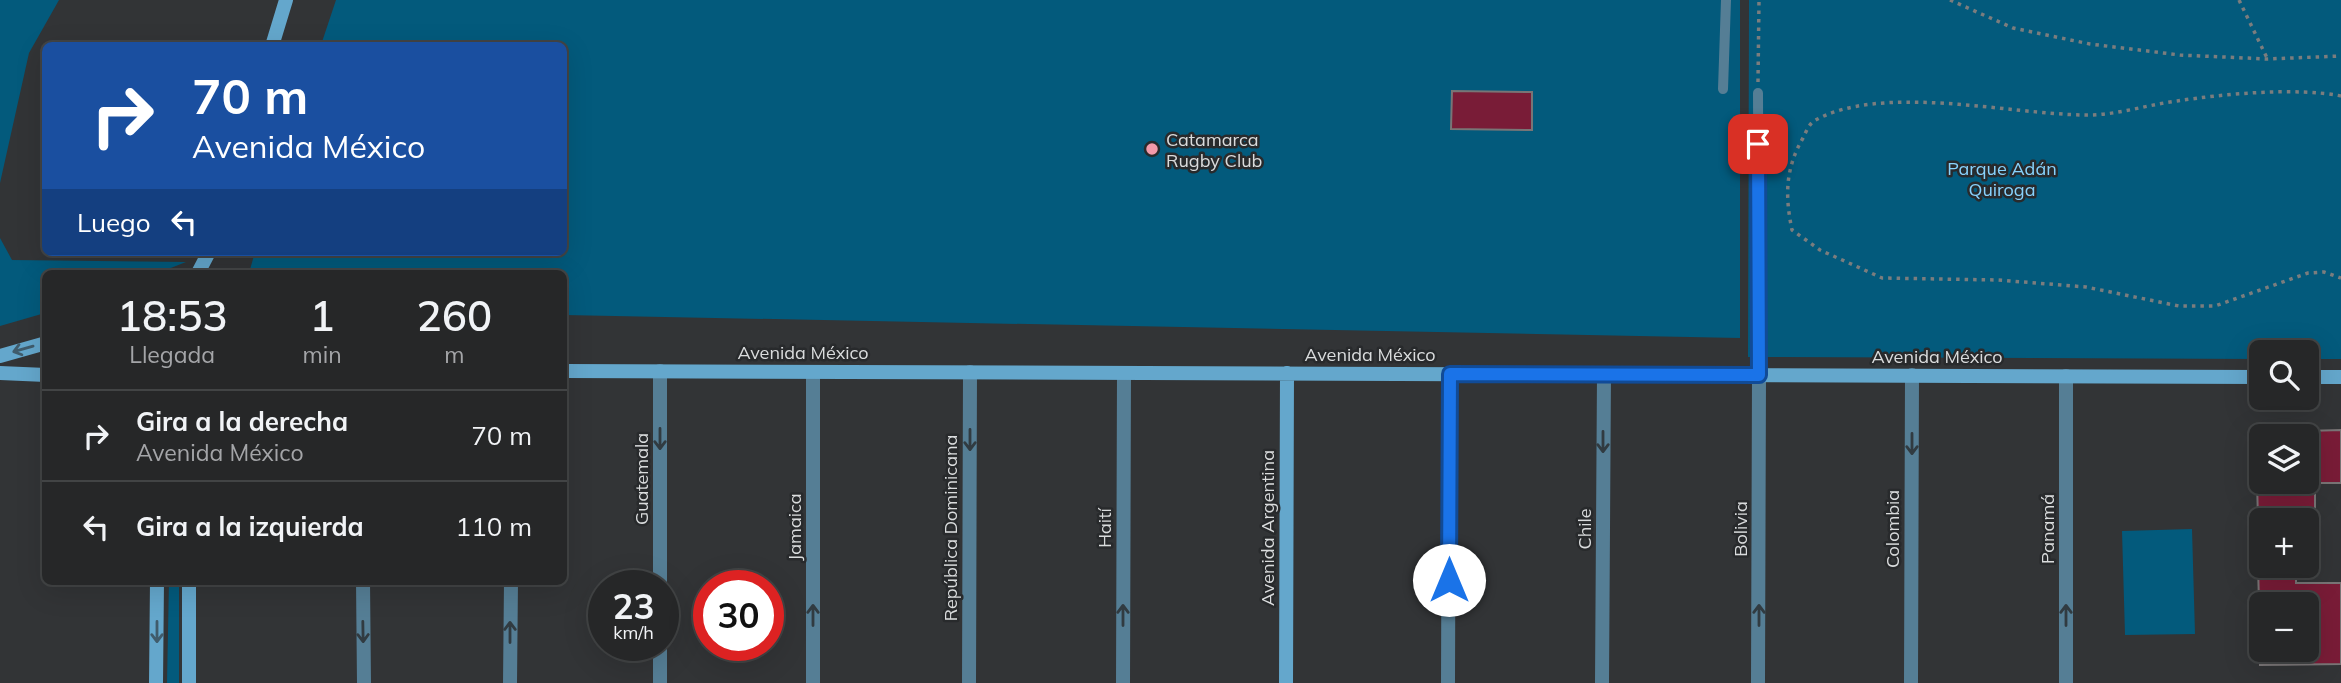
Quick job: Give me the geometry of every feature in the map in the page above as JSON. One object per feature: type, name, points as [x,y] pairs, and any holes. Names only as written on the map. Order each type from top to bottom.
[{"type":"main road","points":[[273,42],[286,0]]},
{"type":"main road","points":[[0,356],[42,344]]},
{"type":"main road","name":"Avenida México","points":[[567,371],[2249,377]]},
{"type":"main road","points":[[0,373],[42,375]]},
{"type":"main road","name":"Avenida Argentina","points":[[1286,683],[1287,373]]},
{"type":"main road","points":[[2319,377],[2341,377]]},
{"type":"main road","points":[[156,683],[157,585]]},
{"type":"main road","points":[[189,585],[189,683]]},
{"type":"street","name":"Guatemala","points":[[660,371],[660,570]]},
{"type":"street","name":"Jamaica","points":[[813,683],[814,372]]},
{"type":"street","name":"República Dominicana","points":[[969,683],[970,372]]},
{"type":"street","name":"Haití","points":[[1123,683],[1124,373]]},
{"type":"street","points":[[1448,683],[1450,374]]},
{"type":"street","name":"Chile","points":[[1602,683],[1604,374]]},
{"type":"street","name":"Bolivia","points":[[1758,683],[1759,375]]},
{"type":"street","name":"Colombia","points":[[1911,683],[1912,375]]},
{"type":"street","name":"Panamá","points":[[2066,376],[2066,683]]},
{"type":"street","points":[[363,585],[364,683]]},
{"type":"street","points":[[510,683],[511,585]]},
{"type":"street","points":[[660,661],[660,683]]},
{"type":"lane","points":[[1723,89],[1726,0]]},
{"type":"lane","points":[[1758,93],[1759,375]]},
{"type":"path","points":[[1758,93],[1759,0]]},
{"type":"path","points":[[1950,0],[2013,28],[2090,44],[2180,55],[2267,59],[2341,56]]},
{"type":"path","points":[[2239,0],[2267,59]]},
{"type":"path","points":[[2341,96],[2316,91],[2216,97],[2082,116],[1940,103],[1884,103],[1840,111],[1812,122],[1806,131],[1795,151],[1787,179],[1786,202],[1792,230],[1829,255],[1882,278],[1998,280],[2086,287],[2179,306],[2215,306],[2308,273],[2324,272],[2341,278]]},
{"type":"green space","points":[[0,0],[59,0],[29,53],[0,183]]},
{"type":"green space","name":"Catamarca Rugby Club","points":[[336,0],[1740,0],[1740,338],[567,315],[567,270],[250,270],[254,256],[567,256],[567,42],[322,42]]},
{"type":"green space","name":"Parque Adán Quiroga","points":[[1749,0],[2341,0],[2341,359],[2319,359],[2319,340],[2249,340],[2249,359],[1748,357]]},
{"type":"green space","points":[[0,238],[12,260],[186,262],[166,270],[42,270],[42,314],[0,326]]},
{"type":"green space","points":[[2192,529],[2195,634],[2125,635],[2122,531]]},
{"type":"green space","points":[[169,585],[179,585],[179,683],[167,683]]},
{"type":"building","points":[[1452,91],[1532,92],[1532,130],[1451,129]]},
{"type":"building","points":[[2341,430],[2341,483],[2319,483],[2319,431]]},
{"type":"building","points":[[2257,494],[2315,494],[2315,508],[2258,508]]},
{"type":"building","points":[[2258,578],[2296,578],[2296,583],[2341,583],[2341,664],[2260,665],[2260,662],[2319,662],[2319,592],[2259,592]]},
{"type":"place","name":"Catamarca Rugby Club","points":[[1152,149]]},
{"type":"route","points":[[1449,580],[1450,374],[1759,375],[1758,144]]}]
